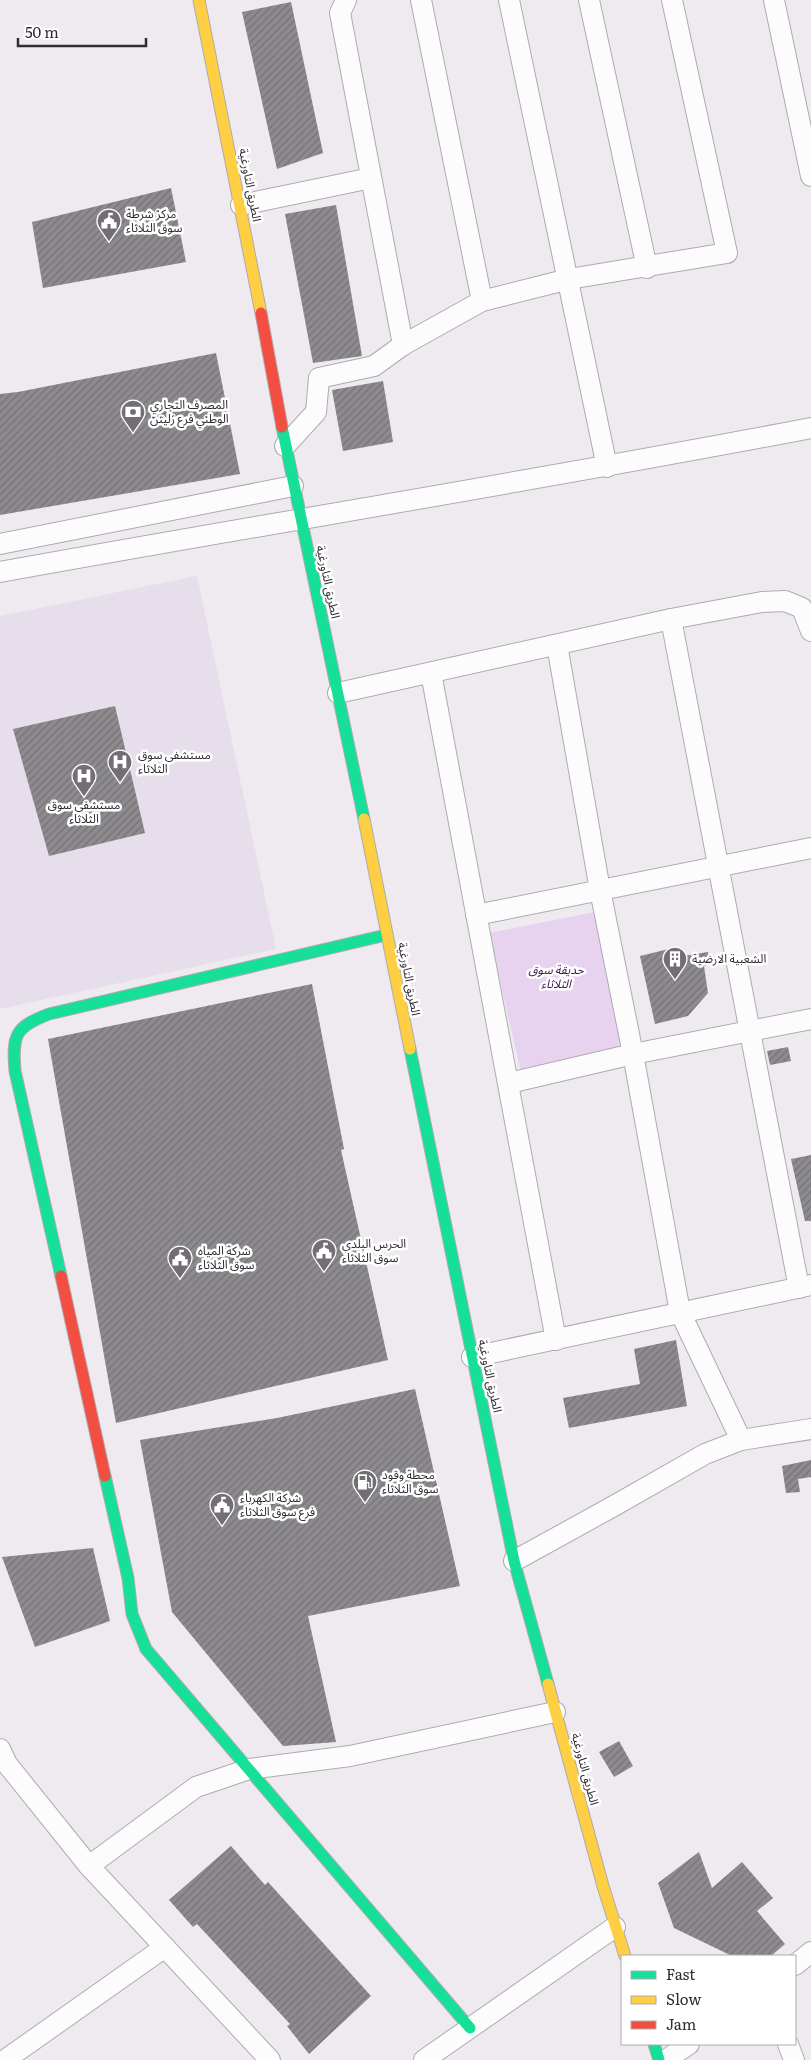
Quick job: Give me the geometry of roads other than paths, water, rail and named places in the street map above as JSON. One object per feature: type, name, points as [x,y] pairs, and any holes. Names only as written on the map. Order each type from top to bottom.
[{"type":"street","name":"الطريق التاورغية","points":[[199,0],[293,486],[338,693],[514,1560],[615,1927],[625,1955]]},
{"type":"street","points":[[346,0],[340,13],[403,346]]},
{"type":"street","points":[[421,0],[482,302]]},
{"type":"street","points":[[509,0],[607,467]]},
{"type":"street","points":[[589,0],[647,268]]},
{"type":"street","points":[[285,446],[316,412],[319,378],[374,366],[403,346],[482,302],[569,279],[647,268],[727,253],[672,0]]},
{"type":"street","points":[[774,0],[811,176]]},
{"type":"street","points":[[240,205],[371,178]]},
{"type":"street","points":[[0,572],[301,518],[607,467],[811,428]]},
{"type":"street","points":[[0,544],[293,486]]},
{"type":"street","points":[[338,693],[672,619],[762,602],[785,601],[802,608],[811,631]]},
{"type":"street","points":[[472,1357],[805,1287],[750,1032],[672,619]]},
{"type":"street","points":[[557,645],[600,890],[633,1054],[680,1312],[741,1440]]},
{"type":"street","points":[[431,673],[556,1340]]},
{"type":"street","points":[[476,915],[811,848]]},
{"type":"street","points":[[386,935],[49,1014],[27,1023],[17,1034],[14,1048],[15,1071],[128,1578],[132,1614],[146,1649],[470,2028]]},
{"type":"street","points":[[509,1083],[633,1054],[811,1019]]},
{"type":"street","points":[[514,1560],[612,1508],[705,1454],[741,1440],[811,1429]]},
{"type":"street","points":[[90,1866],[196,1787],[249,1769],[350,1756],[555,1712]]},
{"type":"street","points":[[0,1749],[7,1764],[90,1866],[270,2060]]},
{"type":"street","points":[[424,2060],[615,1927]]},
{"type":"street","points":[[5,2060],[165,1947]]},
{"type":"street","points":[[796,1964],[811,1952]]},
{"type":"street","points":[[654,2045],[659,2060]]},
{"type":"street","points":[[666,2060],[688,2045]]},
{"type":"street","points":[[788,2045],[794,2060]]},
{"type":"place","name":"مركز شرطة سوق الثلاثاء","points":[[109,242]]},
{"type":"place","name":"المصرف التجاري الوطني فرع زليتن","points":[[133,433]]},
{"type":"place","name":"مستشفى سوق الثلاثاء","points":[[120,783]]},
{"type":"place","name":"مستشفي سوق الثلاثاء","points":[[84,797]]},
{"type":"place","name":"الشعبية الارضية","points":[[675,980]]},
{"type":"place","name":"الحرس البلدي سوق الثلاثاء","points":[[324,1272]]},
{"type":"place","name":"شركة المياه سوق الثلاثاء","points":[[180,1279]]},
{"type":"place","name":"محطة وقود سوق الثلاثاء","points":[[365,1503]]},
{"type":"place","name":"شركة الكهرباء فرع سوق الثلاثاء","points":[[222,1526]]},
{"type":"park label","name":"حديقة سوق الثلاثاء","points":[[556,977]]}]
